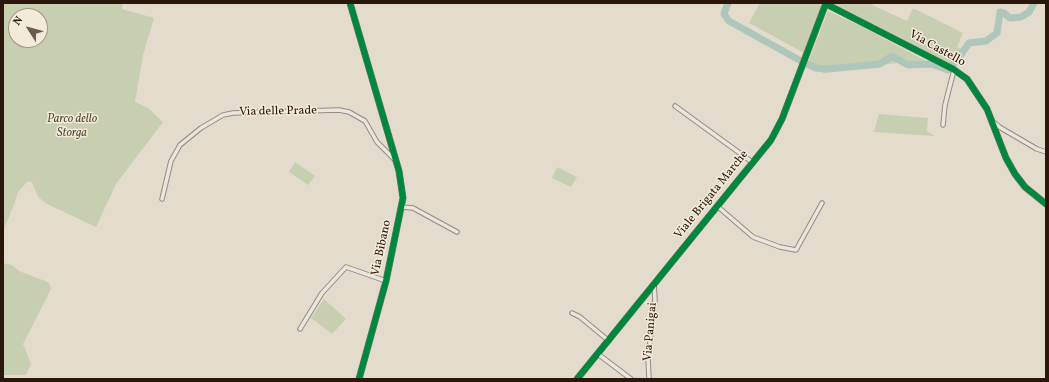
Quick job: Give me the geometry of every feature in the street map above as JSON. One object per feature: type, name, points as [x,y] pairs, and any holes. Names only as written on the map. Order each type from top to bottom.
[{"type":"street","name":"Via Bibano","points":[[350,3],[385,120],[402,186],[402,207],[386,281],[359,379]]},
{"type":"street","name":"Via Castello","points":[[826,3],[954,70],[971,84],[993,122],[1006,158],[1015,174],[1025,187],[1046,204]]},
{"type":"street","name":"Viale Brigata Marche","points":[[577,379],[698,230],[778,128],[826,3]]},
{"type":"street","points":[[943,125],[945,105],[954,70]]},
{"type":"street","points":[[675,106],[752,162]]},
{"type":"street","name":"Via delle Prade","points":[[162,199],[171,161],[180,145],[201,128],[223,115],[233,113],[339,110],[350,112],[365,121],[377,142],[396,160]]},
{"type":"street","name":"Via Castello","points":[[993,122],[1037,149],[1046,152]]},
{"type":"street","points":[[717,206],[753,237],[780,247],[796,250],[822,203]]},
{"type":"street","points":[[402,207],[413,208],[457,232]]},
{"type":"street","name":"Via Bibano","points":[[300,329],[322,293],[346,266],[386,281]]},
{"type":"street","name":"Via Panigai","points":[[649,379],[648,358],[654,306],[654,284]]},
{"type":"street","points":[[572,313],[580,317],[609,340]]},
{"type":"street","points":[[598,354],[630,379]]},
{"type":"green space","name":"Parco dello Storga","points":[[3,3],[123,3],[122,9],[154,18],[143,55],[135,102],[148,108],[163,122],[116,184],[96,227],[47,204],[38,197],[32,182],[28,181],[18,192],[3,231]]},
{"type":"green space","points":[[760,3],[823,3],[804,53],[749,23]]},
{"type":"green space","points":[[831,3],[868,3],[907,21],[913,8],[963,33],[957,47],[966,51],[954,70],[830,6]]},
{"type":"green space","points":[[828,11],[861,26],[948,73],[931,67],[896,63],[824,73],[806,68]]},
{"type":"green space","points":[[879,114],[928,118],[927,131],[935,136],[874,132]]},
{"type":"green space","points":[[295,162],[315,176],[308,185],[289,172]]},
{"type":"green space","points":[[557,167],[577,177],[571,187],[552,178]]},
{"type":"green space","points":[[3,263],[12,265],[19,271],[50,284],[51,289],[23,344],[31,364],[26,375],[3,375]]},
{"type":"green space","points":[[324,299],[346,319],[332,334],[311,318]]},
{"type":"waterway","points":[[728,3],[724,14],[729,21],[801,61]]},
{"type":"waterway","points":[[805,63],[816,68],[828,69],[880,64],[892,56],[908,65],[932,64],[948,70],[969,43],[986,41],[997,33],[1000,12],[1004,13],[1010,18],[1021,17],[1029,12],[1034,3]]},
{"type":"cycle path","points":[[350,3],[399,171],[403,198],[386,281],[359,379]]},
{"type":"cycle path","points":[[577,379],[771,140],[782,119],[826,3]]},
{"type":"cycle path","points":[[826,4],[953,69],[967,79],[987,109],[1006,158],[1015,174],[1025,187],[1046,204]]}]
